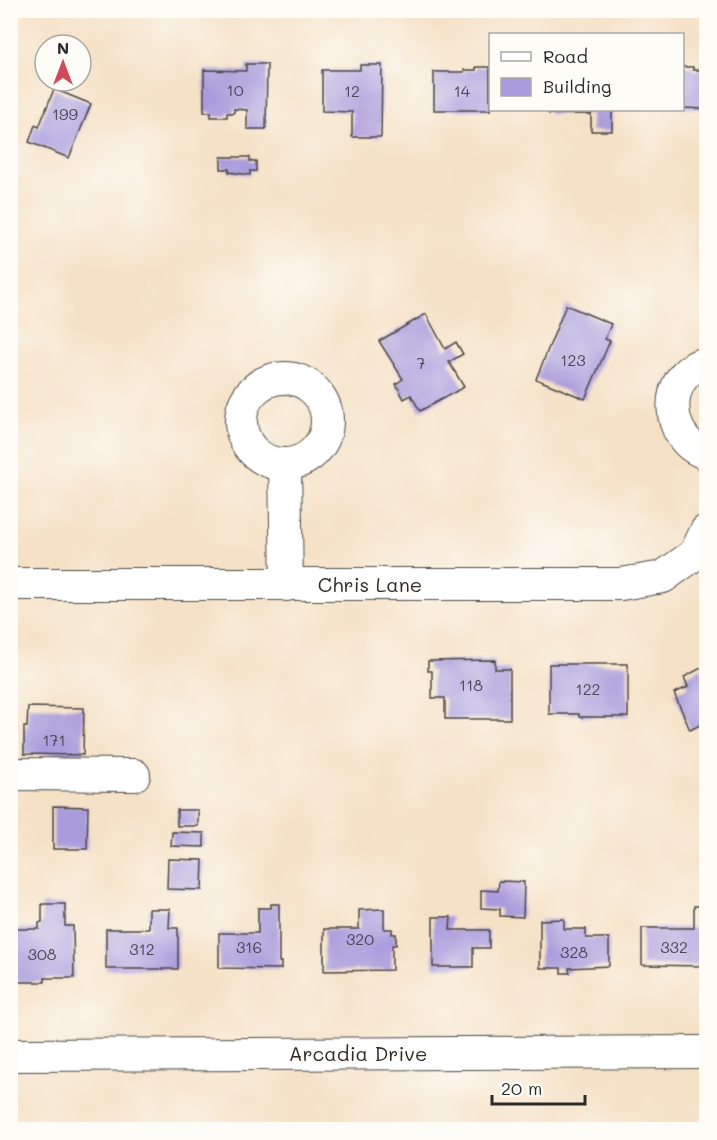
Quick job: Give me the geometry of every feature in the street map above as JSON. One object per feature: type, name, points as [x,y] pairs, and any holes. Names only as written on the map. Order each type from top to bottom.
[{"type":"street","points":[[706,363],[685,375],[675,391],[672,409],[676,428],[687,443],[706,453]]},
{"type":"street","points":[[285,465],[287,585]]},
{"type":"street","name":"Chris Lane","points":[[10,584],[621,584],[663,577],[695,554],[706,531]]},
{"type":"street","points":[[10,774],[134,775]]},
{"type":"street","name":"Arcadia Drive","points":[[10,1055],[706,1052]]},
{"type":"building","points":[[246,64],[267,64],[266,129],[247,129],[247,110],[234,109],[234,113],[227,113],[227,117],[211,117],[211,112],[204,112],[204,70],[246,71]]},
{"type":"building","points":[[360,65],[382,65],[381,137],[352,137],[352,112],[322,111],[322,70],[360,70]]},
{"type":"building","points":[[476,67],[489,67],[489,110],[434,110],[434,72],[476,70]]},
{"type":"building","points":[[684,67],[706,70],[706,109],[684,108]]},
{"type":"building","points":[[52,93],[64,93],[91,104],[69,158],[29,142],[35,125],[39,127]]},
{"type":"building","points":[[549,111],[612,111],[612,131],[591,131],[591,114],[549,114]]},
{"type":"building","points":[[221,157],[250,157],[250,161],[256,161],[256,171],[250,171],[250,175],[221,169]]},
{"type":"building","points":[[566,305],[611,324],[605,339],[610,341],[585,399],[536,379]]},
{"type":"building","points":[[426,314],[445,349],[456,342],[463,354],[449,362],[464,387],[420,411],[411,395],[404,399],[396,384],[403,379],[379,341]]},
{"type":"building","points":[[495,660],[495,669],[510,669],[510,719],[445,719],[445,698],[432,698],[432,671],[428,671],[428,661]]},
{"type":"building","points":[[549,664],[628,664],[628,717],[579,717],[579,714],[549,714]]},
{"type":"building","points":[[701,668],[704,674],[706,672],[706,722],[690,730],[674,693],[688,687],[684,677]]},
{"type":"building","points":[[28,707],[84,708],[83,755],[24,754],[24,727],[27,727]]},
{"type":"building","points":[[53,806],[88,807],[87,849],[53,849]]},
{"type":"building","points":[[177,810],[198,810],[198,826],[177,826]]},
{"type":"building","points":[[172,832],[204,833],[204,847],[171,846]]},
{"type":"building","points":[[168,859],[203,860],[202,890],[167,889]]},
{"type":"building","points":[[499,881],[524,882],[523,917],[500,916],[500,909],[481,908],[481,890],[498,891]]},
{"type":"building","points":[[42,904],[65,904],[65,926],[73,926],[74,978],[45,978],[45,982],[17,982],[17,979],[10,979],[10,929],[39,929],[39,923],[42,922]]},
{"type":"building","points":[[271,904],[279,904],[281,969],[219,968],[219,933],[258,933],[258,908],[271,908]]},
{"type":"building","points":[[694,906],[706,906],[706,966],[642,965],[642,928],[694,928]]},
{"type":"building","points":[[149,909],[170,909],[169,928],[178,928],[178,969],[106,969],[106,929],[149,929]]},
{"type":"building","points":[[384,909],[384,929],[392,929],[392,934],[396,934],[396,945],[392,945],[392,970],[324,971],[324,929],[359,929],[359,910]]},
{"type":"building","points":[[433,917],[451,917],[450,930],[489,930],[489,948],[473,948],[473,967],[433,967]]},
{"type":"building","points":[[564,919],[564,929],[586,929],[586,938],[609,938],[609,966],[569,968],[570,973],[561,973],[561,968],[540,968],[540,920]]}]
